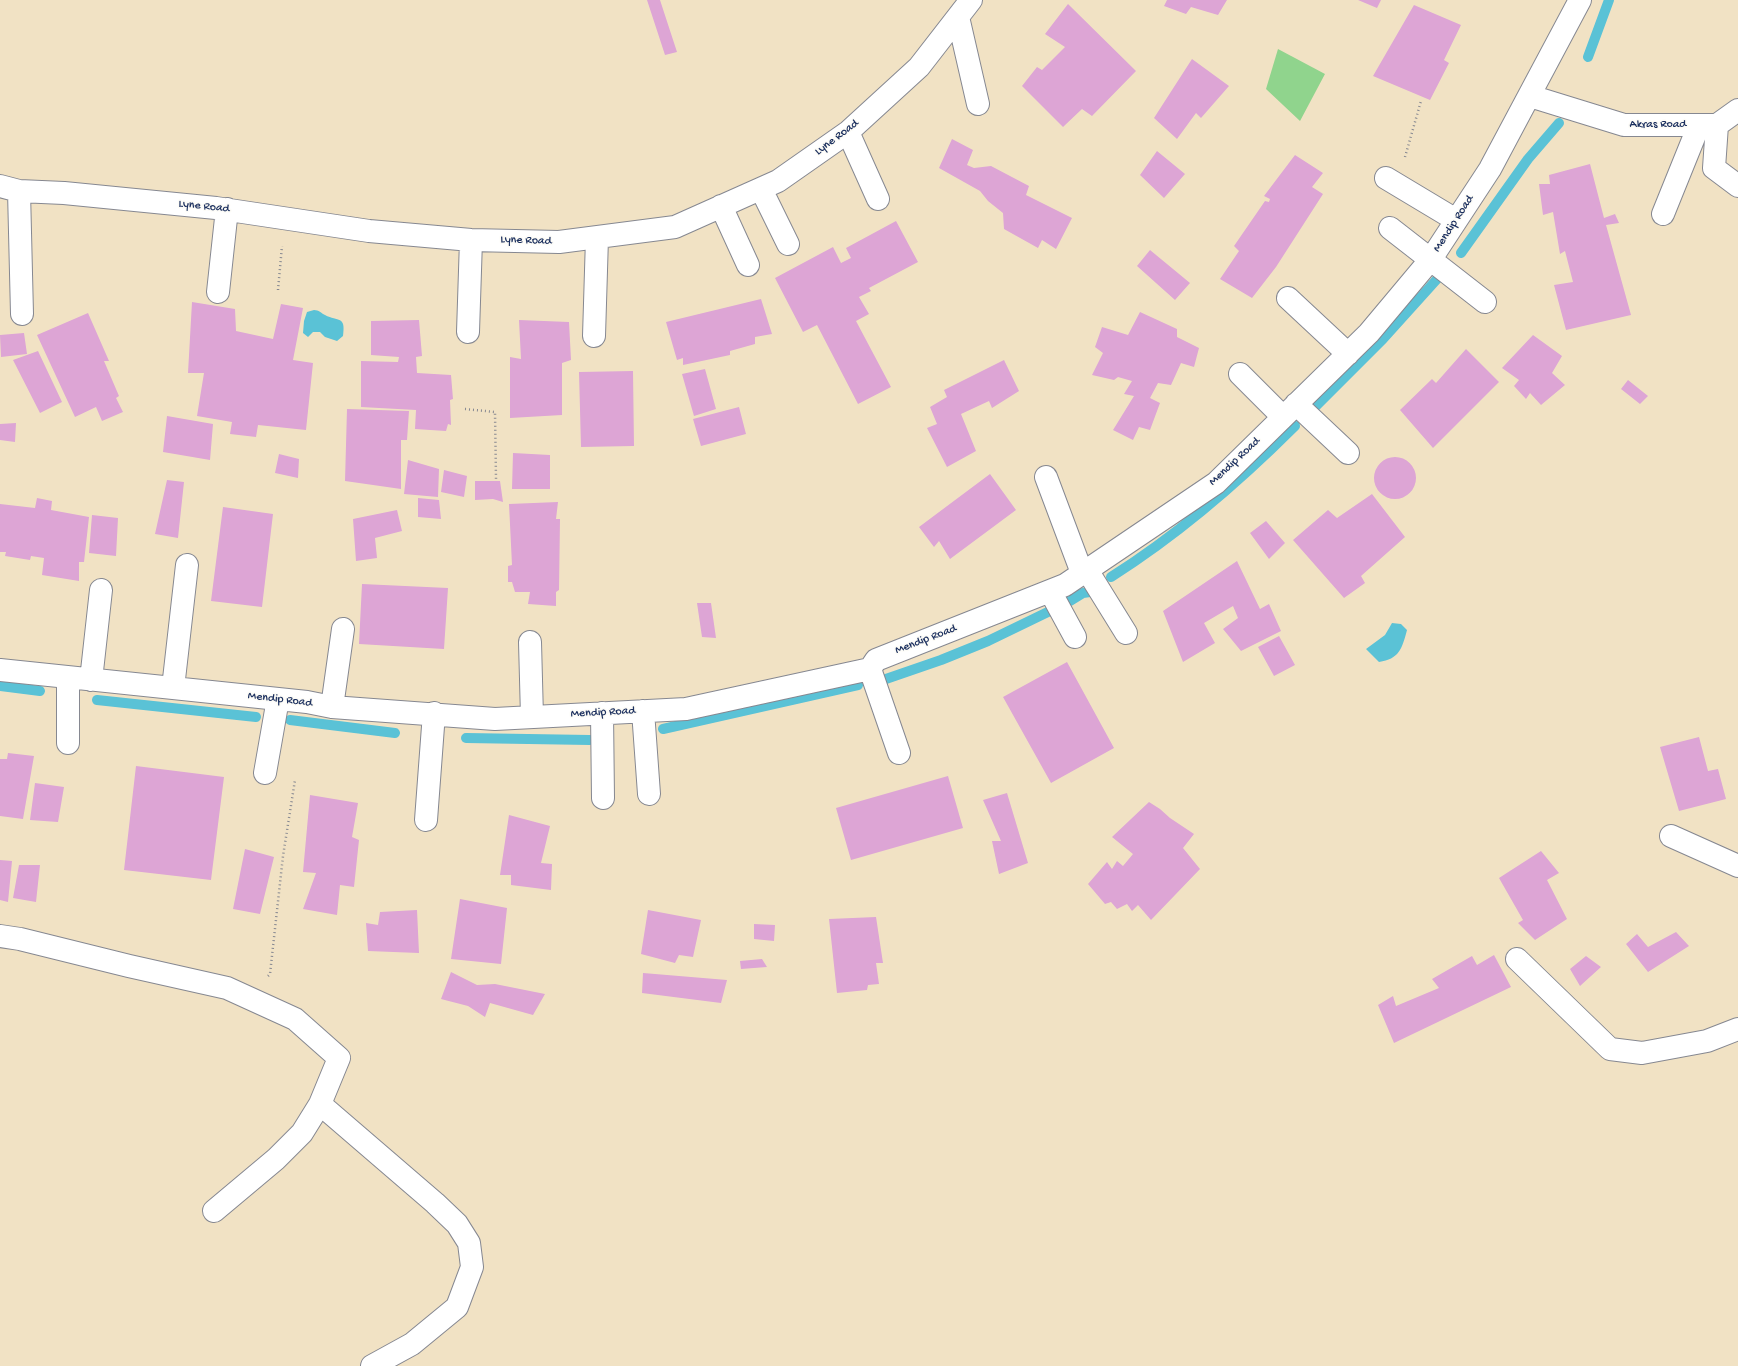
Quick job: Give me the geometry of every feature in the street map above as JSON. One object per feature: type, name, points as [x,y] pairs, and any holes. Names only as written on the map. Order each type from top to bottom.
[{"type":"street","name":"Lyne Road","points":[[10,188],[227,209],[369,231],[471,240],[559,242],[675,227],[778,181],[848,132],[919,67],[971,0]]},
{"type":"street","name":"Mendip Road","points":[[0,670],[278,699],[332,707],[434,713],[495,719],[686,709],[870,669],[876,660],[1065,586],[1216,482],[1369,333],[1431,259],[1490,169],[1580,0]]},
{"type":"street","points":[[958,17],[978,104]]},
{"type":"street","name":"Akras Road","points":[[1530,96],[1624,125],[1708,125]]},
{"type":"street","points":[[1663,214],[1708,125],[1738,110]]},
{"type":"street","points":[[1708,125],[1714,168],[1738,186]]},
{"type":"street","points":[[848,132],[878,199]]},
{"type":"street","points":[[1392,181],[1456,220]]},
{"type":"street","points":[[10,188],[22,314]]},
{"type":"street","points":[[761,189],[788,244]]},
{"type":"street","points":[[721,206],[748,265]]},
{"type":"street","points":[[218,292],[227,209]]},
{"type":"street","points":[[1390,228],[1485,302]]},
{"type":"street","points":[[594,336],[597,238]]},
{"type":"street","points":[[468,332],[471,240]]},
{"type":"street","points":[[1288,298],[1348,354]]},
{"type":"street","points":[[1240,374],[1348,453]]},
{"type":"street","points":[[1046,477],[1085,572],[1126,633]]},
{"type":"street","points":[[173,688],[187,565]]},
{"type":"street","points":[[92,680],[100,590]]},
{"type":"street","points":[[1050,591],[1075,637]]},
{"type":"street","points":[[332,707],[343,629]]},
{"type":"street","points":[[530,642],[532,717]]},
{"type":"street","points":[[870,669],[899,753]]},
{"type":"street","points":[[68,677],[68,743]]},
{"type":"street","points":[[265,773],[278,699]]},
{"type":"street","points":[[643,711],[649,794]]},
{"type":"street","points":[[426,820],[434,713]]},
{"type":"street","points":[[602,713],[603,798]]},
{"type":"street","points":[[1671,836],[1738,866]]},
{"type":"street","points":[[0,936],[20,939],[128,966],[227,988],[295,1019],[339,1058],[320,1104],[302,1132],[276,1159],[214,1211]]},
{"type":"street","points":[[1517,959],[1610,1049],[1642,1053],[1707,1041],[1738,1029]]},
{"type":"street","points":[[320,1104],[435,1203],[457,1224],[469,1243],[472,1267],[457,1307],[412,1344],[372,1366]]},
{"type":"path","points":[[1392,181],[1421,101]]},
{"type":"path","points":[[278,290],[284,218]]},
{"type":"path","points":[[465,409],[495,412],[496,479]]},
{"type":"path","points":[[238,993],[270,974],[283,856],[295,774]]},
{"type":"green space","points":[[1278,49],[1325,74],[1300,121],[1266,89]]},
{"type":"water","points":[[314,310],[340,320],[344,329],[343,336],[337,341],[325,337],[320,332],[313,332],[308,337],[303,333],[304,321],[307,312]]},
{"type":"water","points":[[1392,623],[1401,624],[1407,630],[1403,643],[1399,652],[1395,656],[1386,661],[1379,662],[1366,649],[1385,635]]},
{"type":"building","points":[[647,0],[660,0],[677,52],[665,55]]},
{"type":"building","points":[[1167,0],[1227,0],[1218,15],[1191,7],[1186,14],[1164,6]]},
{"type":"building","points":[[1358,0],[1381,0],[1377,8]]},
{"type":"building","points":[[1068,4],[1136,71],[1092,116],[1082,109],[1063,127],[1022,86],[1037,67],[1042,70],[1065,47],[1045,34]]},
{"type":"building","points":[[1414,5],[1461,25],[1444,60],[1449,63],[1430,100],[1373,76]]},
{"type":"building","points":[[1192,59],[1229,86],[1201,118],[1196,113],[1177,139],[1154,118]]},
{"type":"building","points":[[952,139],[973,150],[967,165],[974,168],[991,166],[1029,186],[1026,195],[1072,218],[1056,249],[1042,240],[1038,248],[1004,229],[1003,213],[988,201],[980,191],[939,168]]},
{"type":"building","points":[[1157,151],[1185,174],[1164,198],[1140,175]]},
{"type":"building","points":[[1295,155],[1323,173],[1312,187],[1323,194],[1276,267],[1252,298],[1220,279],[1239,251],[1234,246],[1265,201],[1269,202],[1270,199],[1264,196]]},
{"type":"building","points":[[1590,164],[1604,218],[1615,214],[1619,223],[1606,225],[1631,315],[1566,330],[1554,285],[1573,282],[1565,251],[1560,254],[1553,212],[1543,215],[1539,184],[1550,184],[1549,175]]},
{"type":"building","points":[[896,221],[918,262],[869,288],[871,291],[859,297],[869,314],[856,321],[891,387],[858,404],[817,325],[803,332],[775,278],[833,247],[841,263],[851,258],[846,248]]},
{"type":"building","points":[[1150,250],[1190,283],[1175,300],[1137,266]]},
{"type":"building","points":[[761,299],[772,334],[755,337],[755,344],[730,351],[730,355],[683,365],[683,358],[677,360],[666,322]]},
{"type":"building","points":[[192,302],[235,309],[236,331],[273,339],[281,304],[303,308],[293,360],[313,363],[306,430],[258,425],[256,437],[230,434],[232,422],[197,416],[204,373],[188,373]]},
{"type":"building","points":[[1140,312],[1177,329],[1177,337],[1199,348],[1194,367],[1181,363],[1171,385],[1158,383],[1150,398],[1160,403],[1150,430],[1139,427],[1133,440],[1113,430],[1134,396],[1124,394],[1132,381],[1118,377],[1114,380],[1092,375],[1103,353],[1095,347],[1102,327],[1128,335]]},
{"type":"building","points":[[88,313],[109,361],[104,361],[119,396],[116,398],[123,412],[102,421],[96,407],[75,417],[37,335]]},
{"type":"building","points":[[419,320],[422,356],[416,357],[417,373],[451,375],[453,399],[450,400],[451,425],[448,424],[446,431],[415,429],[416,410],[361,407],[361,361],[398,362],[399,357],[371,355],[371,321]]},
{"type":"building","points":[[519,320],[569,322],[571,360],[562,363],[562,415],[510,418],[510,357],[521,359]]},
{"type":"building","points":[[24,333],[27,354],[1,357],[0,335]]},
{"type":"building","points":[[1533,335],[1562,356],[1552,373],[1565,385],[1541,405],[1530,393],[1526,399],[1514,386],[1519,380],[1502,368]]},
{"type":"building","points":[[1466,349],[1499,382],[1433,448],[1400,410],[1432,379],[1436,383]]},
{"type":"building","points":[[38,351],[62,402],[40,413],[13,360]]},
{"type":"building","points":[[1004,360],[1019,391],[992,408],[989,401],[961,414],[976,451],[947,467],[927,428],[937,424],[930,407],[947,397],[944,390]]},
{"type":"building","points":[[705,369],[716,409],[694,416],[682,374]]},
{"type":"building","points":[[633,371],[634,446],[581,447],[579,372]]},
{"type":"building","points":[[1628,380],[1648,396],[1640,404],[1621,389]]},
{"type":"building","points":[[739,407],[746,434],[701,446],[693,419]]},
{"type":"building","points":[[347,409],[409,411],[407,440],[401,440],[401,489],[345,481]]},
{"type":"building","points":[[167,416],[213,424],[210,460],[163,452]]},
{"type":"building","points":[[16,423],[15,442],[0,440],[0,424]]},
{"type":"building","points":[[513,453],[550,455],[550,489],[512,489]]},
{"type":"building","points":[[279,454],[299,459],[298,478],[275,473]]},
{"type":"building","points":[[1391,457],[1399,457],[1407,460],[1413,466],[1416,478],[1413,490],[1407,496],[1399,499],[1391,499],[1383,496],[1377,490],[1374,482],[1374,474],[1377,466],[1383,460]]},
{"type":"building","points":[[408,460],[439,469],[438,497],[404,494]]},
{"type":"building","points":[[444,470],[467,476],[464,497],[441,492]]},
{"type":"building","points":[[990,474],[1016,510],[950,559],[939,541],[934,547],[919,527]]},
{"type":"building","points":[[167,480],[184,482],[178,538],[155,534]]},
{"type":"building","points":[[475,481],[500,481],[503,502],[493,499],[475,500]]},
{"type":"building","points":[[1372,494],[1405,537],[1361,576],[1365,583],[1344,598],[1293,540],[1328,510],[1337,518]]},
{"type":"building","points":[[37,498],[52,501],[51,510],[89,517],[84,562],[79,562],[79,581],[42,575],[44,558],[31,556],[30,560],[5,556],[6,552],[0,552],[0,504],[35,508]]},
{"type":"building","points":[[418,498],[439,500],[441,519],[418,517]]},
{"type":"building","points":[[558,502],[556,519],[560,519],[559,590],[556,592],[556,606],[528,604],[530,592],[515,592],[512,582],[508,582],[508,566],[512,565],[509,504]]},
{"type":"building","points":[[223,507],[273,514],[262,607],[211,601]]},
{"type":"building","points":[[397,510],[402,531],[375,538],[377,558],[356,561],[353,519]]},
{"type":"building","points":[[92,515],[118,518],[116,556],[89,553]]},
{"type":"building","points":[[1266,521],[1285,543],[1269,559],[1250,533]]},
{"type":"building","points":[[1237,561],[1260,609],[1269,604],[1281,631],[1241,651],[1223,629],[1238,618],[1233,606],[1204,623],[1215,643],[1183,662],[1163,611]]},
{"type":"building","points":[[362,584],[448,588],[444,649],[359,644]]},
{"type":"building","points":[[697,603],[711,603],[716,638],[702,637]]},
{"type":"building","points":[[1279,636],[1295,665],[1274,676],[1258,647]]},
{"type":"building","points":[[1067,662],[1114,748],[1051,783],[1003,697]]},
{"type":"building","points":[[1699,737],[1708,771],[1718,769],[1726,799],[1679,811],[1660,747]]},
{"type":"building","points":[[8,753],[34,756],[23,819],[0,816],[0,759],[7,759]]},
{"type":"building","points":[[136,766],[224,777],[211,880],[124,870]]},
{"type":"building","points":[[948,776],[963,828],[851,860],[836,808]]},
{"type":"building","points":[[35,783],[64,787],[58,822],[30,820]]},
{"type":"building","points":[[1007,793],[1028,863],[999,874],[992,841],[1001,841],[983,800]]},
{"type":"building","points":[[310,795],[358,803],[352,837],[359,840],[354,887],[340,885],[337,915],[303,909],[316,873],[303,872]]},
{"type":"building","points":[[1149,802],[1194,834],[1183,848],[1200,869],[1151,920],[1138,905],[1132,911],[1127,904],[1117,909],[1111,902],[1105,904],[1088,884],[1107,862],[1112,869],[1117,861],[1123,866],[1133,854],[1112,837]]},
{"type":"building","points":[[509,815],[550,826],[541,863],[552,864],[551,890],[511,885],[511,875],[500,875]]},
{"type":"building","points":[[245,849],[274,857],[260,914],[233,909]]},
{"type":"building","points":[[1541,851],[1559,873],[1547,880],[1567,919],[1535,940],[1518,923],[1523,920],[1499,878]]},
{"type":"building","points":[[0,860],[12,861],[8,902],[0,900]]},
{"type":"building","points":[[19,865],[40,865],[36,902],[13,898]]},
{"type":"building","points":[[460,899],[507,908],[501,964],[451,959]]},
{"type":"building","points":[[417,910],[419,953],[368,951],[366,923],[378,925],[380,912]]},
{"type":"building","points":[[648,910],[701,920],[693,957],[679,955],[675,963],[641,954]]},
{"type":"building","points":[[876,917],[883,963],[876,963],[879,984],[868,985],[867,990],[837,993],[829,919]]},
{"type":"building","points":[[754,924],[775,925],[774,941],[754,939]]},
{"type":"building","points":[[1676,932],[1689,946],[1648,972],[1626,944],[1637,934],[1648,947]]},
{"type":"building","points":[[1494,955],[1511,987],[1394,1043],[1378,1005],[1393,996],[1396,1006],[1439,988],[1432,979],[1472,956],[1477,965]]},
{"type":"building","points":[[1586,956],[1601,967],[1580,986],[1570,969]]},
{"type":"building","points":[[762,959],[767,967],[741,969],[740,961]]},
{"type":"building","points":[[451,972],[477,985],[495,984],[545,994],[533,1015],[490,1003],[485,1017],[468,1006],[441,999]]},
{"type":"building","points":[[643,973],[727,980],[721,1003],[642,993]]},
{"type":"waterway","points":[[1588,57],[1609,0]]},
{"type":"waterway","points":[[1461,253],[1528,159],[1559,123]]},
{"type":"waterway","points":[[1316,406],[1383,339],[1438,278]]},
{"type":"waterway","points":[[1111,577],[1161,543],[1208,506],[1274,447],[1295,426]]},
{"type":"waterway","points":[[1070,601],[1083,593],[1090,592]]},
{"type":"waterway","points":[[883,680],[941,660],[988,641],[1052,610]]},
{"type":"waterway","points":[[663,729],[858,685]]},
{"type":"waterway","points":[[0,686],[40,691]]},
{"type":"waterway","points":[[97,700],[256,717]]},
{"type":"waterway","points":[[290,720],[395,733]]},
{"type":"waterway","points":[[466,738],[590,740]]}]
